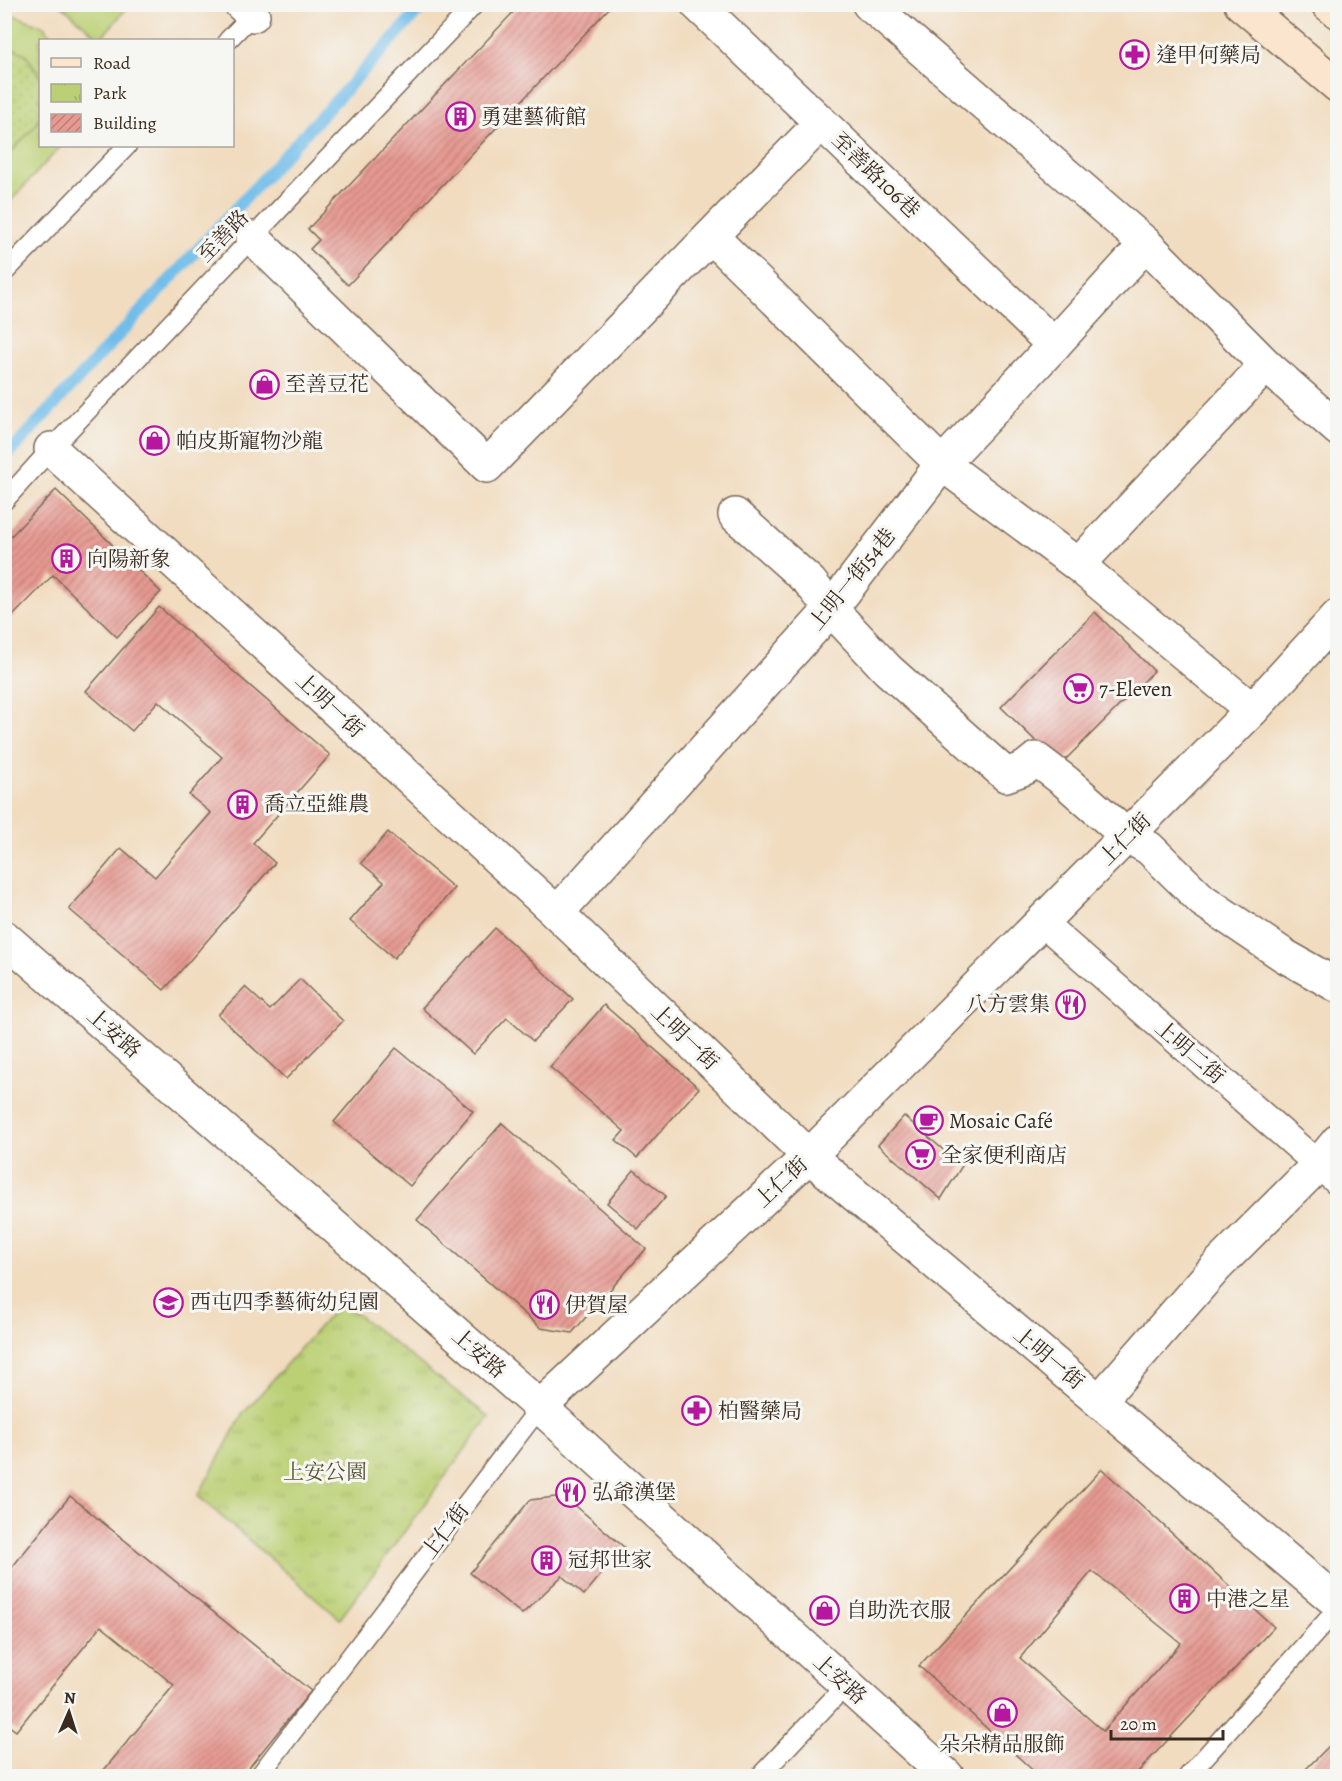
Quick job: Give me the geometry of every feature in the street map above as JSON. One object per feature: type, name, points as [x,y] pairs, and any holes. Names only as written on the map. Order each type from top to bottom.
[{"type":"main road","points":[[1241,4],[1338,86]]},
{"type":"main road","points":[[1328,4],[1338,12]]},
{"type":"street","name":"至善路106巷","points":[[697,4],[1054,345]]},
{"type":"street","points":[[869,4],[1146,244],[1266,365],[1338,429]]},
{"type":"street","points":[[253,238],[487,466],[821,123]]},
{"type":"street","points":[[712,237],[942,464],[1078,564],[1252,710]]},
{"type":"street","name":"上明一街54巷","points":[[557,913],[831,609],[942,464],[1146,244]]},
{"type":"street","points":[[1078,564],[1266,365]]},
{"type":"street","name":"上明一街","points":[[51,449],[557,913],[809,1156],[1338,1603]]},
{"type":"street","points":[[735,514],[810,582],[831,609],[887,669],[1006,775],[1025,768],[1036,759],[1066,782],[1127,836],[1149,848],[1202,900],[1285,956],[1338,986]]},
{"type":"street","name":"上仁街","points":[[540,1407],[809,1156],[1252,710],[1337,618]]},
{"type":"street","name":"上明二街","points":[[1042,922],[1331,1162]]},
{"type":"street","name":"上安路","points":[[4,937],[540,1407],[947,1776]]},
{"type":"street","points":[[1100,1400],[1217,1266],[1331,1162]]},
{"type":"lane","name":"至善路","points":[[4,501],[475,4]]},
{"type":"lane","points":[[229,39],[252,8]]},
{"type":"lane","points":[[4,273],[126,147]]},
{"type":"lane","name":"上仁街","points":[[259,1776],[540,1407]]},
{"type":"lane","points":[[1188,1776],[1338,1608]]},
{"type":"lane","points":[[759,1776],[846,1685]]},
{"type":"green space","points":[[61,5],[130,5],[100,39]]},
{"type":"green space","points":[[5,12],[44,26],[52,39],[39,39],[39,75],[26,54],[5,45]]},
{"type":"green space","points":[[5,45],[26,54],[39,75],[39,117],[36,125],[5,159]]},
{"type":"green space","points":[[39,117],[39,147],[60,147],[5,207],[5,159],[36,125]]},
{"type":"green space","name":"上安公園","points":[[341,1302],[489,1417],[340,1619],[198,1496],[242,1415]]},
{"type":"building","name":"勇建藝術館","points":[[521,4],[613,4],[348,285],[310,249],[319,240],[308,229]]},
{"type":"building","name":"向陽新象","points":[[56,490],[161,592],[117,637],[53,575],[4,625],[4,543]]},
{"type":"building","name":"喬立亞維農","points":[[159,607],[330,755],[253,843],[275,863],[164,990],[69,909],[121,848],[155,877],[211,813],[189,795],[222,757],[158,701],[132,731],[86,691]]},
{"type":"building","name":"7-Eleven","points":[[1095,612],[1154,671],[1060,765],[1001,707]]},
{"type":"building","points":[[388,832],[454,888],[394,958],[350,921],[384,882],[361,863]]},
{"type":"building","points":[[495,928],[573,999],[533,1041],[507,1018],[473,1054],[422,1008]]},
{"type":"building","points":[[300,979],[343,1021],[286,1079],[218,1015],[245,987],[270,1010]]},
{"type":"building","points":[[604,1005],[699,1088],[637,1158],[616,1140],[624,1131],[550,1067]]},
{"type":"building","points":[[396,1048],[473,1111],[410,1186],[334,1122]]},
{"type":"building","name":"全家便利商店","points":[[904,1116],[962,1166],[941,1199],[878,1145]]},
{"type":"building","points":[[502,1123],[646,1249],[572,1333],[541,1328],[417,1220]]},
{"type":"building","points":[[634,1170],[666,1196],[638,1229],[607,1203]]},
{"type":"building","name":"中港之星","points":[[1102,1469],[1274,1627],[1134,1776],[1039,1776],[919,1666]],"holes":[[[1092,1571],[1181,1643],[1103,1731],[1020,1658]]]},
{"type":"building","points":[[70,1496],[311,1691],[242,1776],[99,1776],[174,1685],[101,1626],[16,1731],[4,1722],[4,1577]]},
{"type":"building","name":"冠邦世家","points":[[564,1496],[624,1547],[584,1595],[562,1576],[522,1614],[470,1573],[530,1500]]},
{"type":"building","points":[[1338,1737],[1338,1776],[1299,1776]]},
{"type":"waterway","points":[[4,459],[425,4]]},
{"type":"place","name":"逢甲何藥局","points":[[1135,55]]},
{"type":"place","name":"勇建藝術館","points":[[460,117]]},
{"type":"place","name":"至善豆花","points":[[264,384]]},
{"type":"place","name":"帕皮斯寵物沙龍","points":[[155,441]]},
{"type":"place","name":"向陽新象","points":[[66,559]]},
{"type":"place","name":"7-Eleven","points":[[1078,689]]},
{"type":"place","name":"喬立亞維農","points":[[243,804]]},
{"type":"place","name":"八方雲集","points":[[1071,1004]]},
{"type":"place","name":"Mosaic Café","points":[[928,1121]]},
{"type":"place","name":"全家便利商店","points":[[920,1155]]},
{"type":"place","name":"西屯四季藝術幼兒園","points":[[169,1302]]},
{"type":"place","name":"伊賀屋","points":[[544,1305]]},
{"type":"place","name":"柏醫藥局","points":[[697,1411]]},
{"type":"place","name":"弘爺漢堡","points":[[571,1492]]},
{"type":"place","name":"冠邦世家","points":[[547,1560]]},
{"type":"place","name":"中港之星","points":[[1185,1599]]},
{"type":"place","name":"自助洗衣服","points":[[825,1610]]},
{"type":"place","name":"朵朵精品服飾","points":[[1002,1713]]}]
